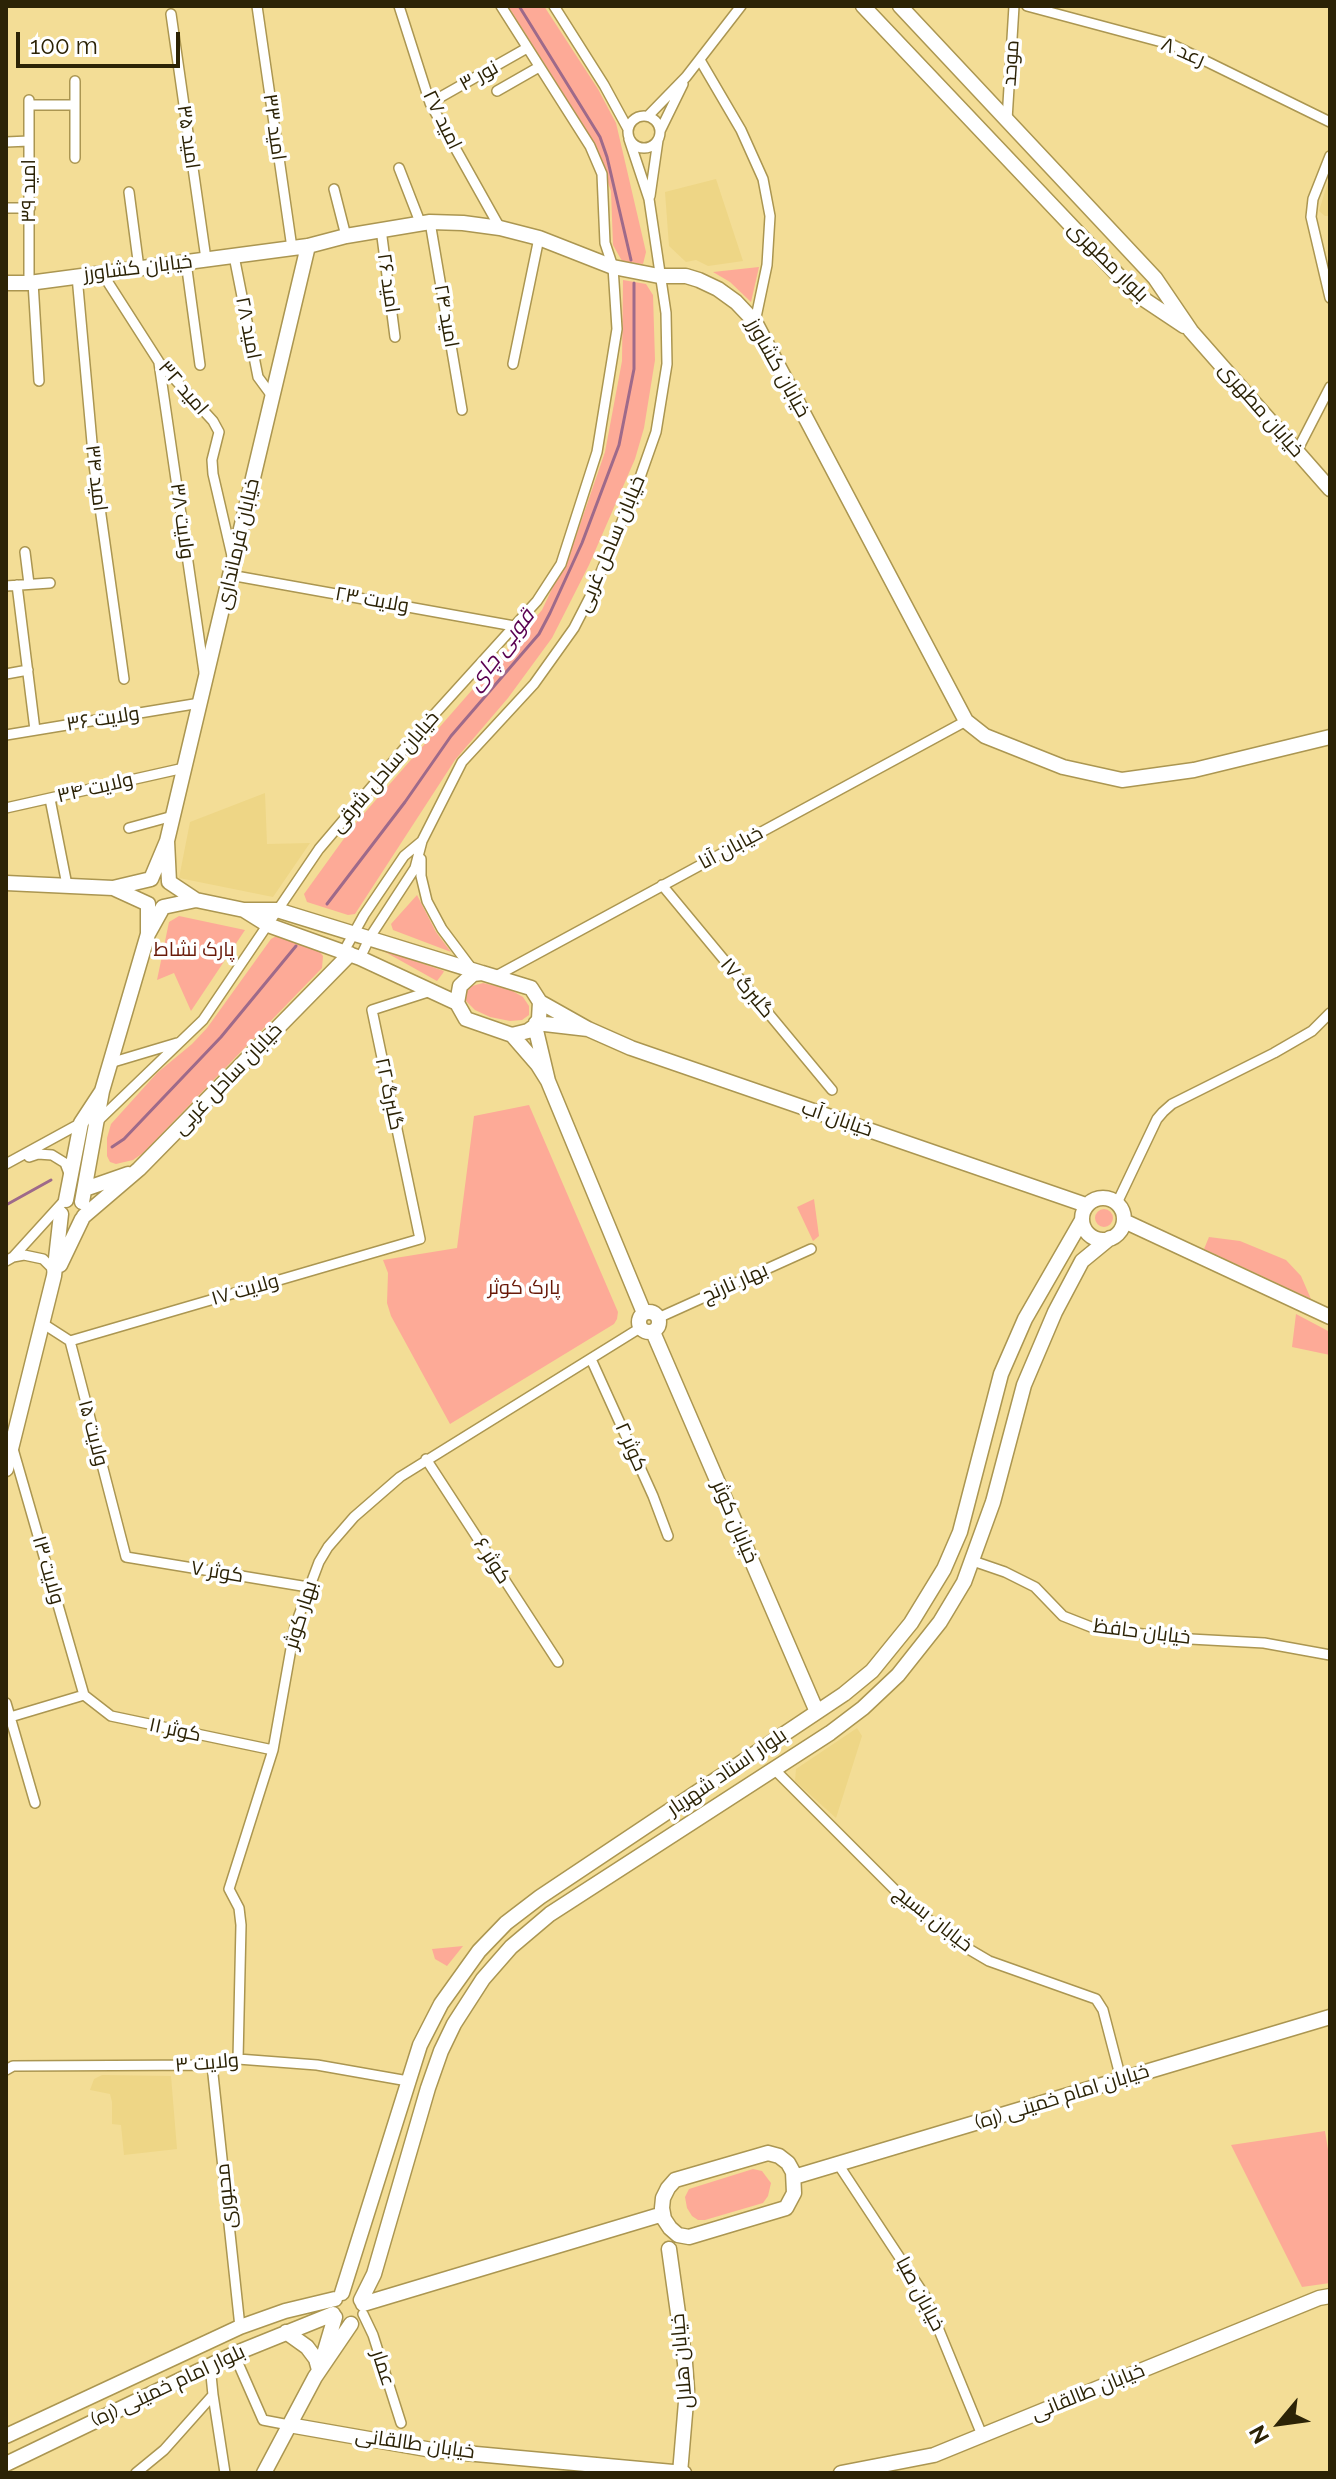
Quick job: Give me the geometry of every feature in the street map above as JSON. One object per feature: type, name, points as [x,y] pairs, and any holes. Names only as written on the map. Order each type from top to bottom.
[{"type":"main road","name":"بلوار مطهری","points":[[863,6],[1136,294],[1191,331]]},
{"type":"main road","name":"بلوار مطهری","points":[[900,6],[1145,266],[1191,331]]},
{"type":"main road","name":"خیابان کشاورز","points":[[6,283],[308,246],[425,222],[500,228],[539,238],[613,267],[659,276],[686,276],[708,283],[736,302],[755,322],[966,721],[985,736],[1063,767],[1122,780],[1194,770],[1330,737]]},
{"type":"main road","name":"خیابان فرمانداری","points":[[151,879],[167,841],[308,246]]},
{"type":"main road","points":[[1126,284],[1138,288],[1146,283],[1149,274],[1145,266]]},
{"type":"main road","name":"خیابان مطهری","points":[[1191,331],[1330,489]]},
{"type":"main road","name":"خیابان فرمانداری","points":[[167,841],[169,882]]},
{"type":"main road","points":[[6,883],[113,888],[160,878],[196,900],[244,910],[277,910],[353,931],[483,972],[531,988],[540,1002],[541,1011],[536,1025],[528,1031],[512,1035],[471,1022],[460,1012],[457,1003],[460,986],[473,974],[483,972]]},
{"type":"main road","points":[[148,934],[148,904],[144,889],[151,879]]},
{"type":"main road","points":[[54,1276],[83,1206],[102,1091],[148,934],[172,896],[169,882]]},
{"type":"main road","points":[[113,888],[155,907],[196,900]]},
{"type":"main road","points":[[244,910],[268,925],[351,954],[457,1003]]},
{"type":"main road","name":"خیابان ساحل غربی","points":[[83,1206],[139,1169],[351,954]]},
{"type":"main road","name":"خیابان آب","points":[[540,1002],[588,1029],[631,1048],[1084,1212]]},
{"type":"main road","name":"خیابان آب","points":[[536,1025],[588,1029]]},
{"type":"main road","name":"خیابان کوثر","points":[[536,1025],[548,1081]]},
{"type":"main road","name":"خیابان کوثر","points":[[512,1035],[548,1081],[817,1712]]},
{"type":"main road","points":[[6,1469],[54,1276],[63,1205],[81,1123],[102,1091]]},
{"type":"main road","points":[[81,1123],[97,1121]]},
{"type":"main road","name":"خیابان ساحل غربی","points":[[83,1206],[139,1169]]},
{"type":"main road","points":[[63,1205],[73,1197],[83,1206]]},
{"type":"main road","points":[[1098,1198],[1117,1203],[1124,1215],[1120,1232],[1104,1240],[1091,1236],[1083,1226],[1084,1212],[1098,1198]]},
{"type":"main road","points":[[63,1205],[65,1220],[72,1223],[83,1206]]},
{"type":"main road","name":"بلوار استاد شهریار","points":[[319,2370],[336,2306],[426,2030],[468,1965],[493,1936],[540,1897],[857,1684],[887,1654],[924,1603],[950,1555],[964,1519],[1001,1374],[1025,1319],[1084,1212]]},
{"type":"main road","points":[[1124,1221],[1330,1317]]},
{"type":"main road","name":"بلوار استاد شهریار","points":[[319,2370],[360,2311],[441,2051],[483,1979],[511,1947],[550,1914],[848,1720],[898,1675],[946,1612],[964,1582],[993,1502],[1024,1385],[1044,1335],[1082,1261],[1110,1238]]},
{"type":"main road","points":[[950,1555],[973,1561]]},
{"type":"main road","points":[[685,1800],[698,1818]]},
{"type":"main road","name":"خیابان امام خمینی (ره)","points":[[794,2177],[1330,2017]]},
{"type":"main road","points":[[408,2081],[428,2088]]},
{"type":"main road","points":[[768,2153],[788,2163],[794,2177],[794,2193],[790,2203],[782,2210],[717,2230],[683,2237],[670,2228],[664,2216],[663,2198],[675,2180],[768,2153]]},
{"type":"main road","points":[[360,2311],[356,2294],[336,2306],[343,2324],[360,2311],[395,2294],[664,2216]]},
{"type":"main road","name":"خیابان هلال","points":[[669,2249],[687,2390],[681,2473]]},
{"type":"main road","points":[[374,2274],[382,2289],[395,2294]]},
{"type":"main road","name":"خیابان طالقانی","points":[[841,2473],[934,2455],[1330,2296]]},
{"type":"main road","name":"بلوار امام خمینی (ره)","points":[[6,2436],[240,2327],[313,2303],[336,2306]]},
{"type":"main road","name":"بلوار امام خمینی (ره)","points":[[6,2464],[336,2306]]},
{"type":"main road","points":[[264,2473],[319,2370],[316,2359],[307,2347],[286,2332]]},
{"type":"main road","name":"خیابان طالقانی","points":[[289,2425],[432,2450],[681,2473]]},
{"type":"street","name":"امید ۳۳","points":[[257,6],[292,248]]},
{"type":"street","name":"امید ۲۷","points":[[399,6],[430,103],[500,228]]},
{"type":"street","name":"خیابان ساحل شرقی","points":[[97,1121],[203,1020],[319,849],[421,729],[537,601],[561,564],[597,452],[617,329],[613,267],[605,243],[602,174],[590,146],[501,6]]},
{"type":"street","name":"خیابان ساحل غربی","points":[[351,954],[370,937],[415,868],[422,841],[462,762],[534,684],[574,628],[593,591],[656,432],[667,364],[666,313],[649,199],[628,134],[604,85],[554,6]]},
{"type":"street","points":[[648,116],[686,77],[741,6]]},
{"type":"street","name":"موحد","points":[[1007,120],[1014,6]]},
{"type":"street","name":"رعد ۸","points":[[1027,6],[1173,45],[1330,122]]},
{"type":"street","name":"امید ۳۵","points":[[171,14],[206,259]]},
{"type":"street","name":"نور ۳","points":[[430,103],[527,48]]},
{"type":"street","points":[[700,60],[741,130],[763,179],[770,216],[767,265],[755,322]]},
{"type":"street","points":[[497,91],[539,67]]},
{"type":"street","name":"خیابان ساحل غربی","points":[[649,199],[659,135],[686,77]]},
{"type":"street","points":[[75,81],[75,158]]},
{"type":"street","name":"امید ۳۹","points":[[39,381],[31,282],[29,103],[75,105]]},
{"type":"street","points":[[648,116],[655,120],[659,135],[646,148],[637,146],[628,134],[629,124],[637,117],[648,116]]},
{"type":"street","points":[[6,142],[29,141]]},
{"type":"street","points":[[1330,156],[1315,193],[1311,217],[1330,298]]},
{"type":"street","name":"امید ۲۴","points":[[399,168],[425,222],[462,410]]},
{"type":"street","points":[[334,189],[346,236]]},
{"type":"street","points":[[129,192],[139,268]]},
{"type":"street","points":[[6,208],[30,208]]},
{"type":"street","name":"امید ۲۶","points":[[381,229],[395,337]]},
{"type":"street","points":[[513,364],[539,238]]},
{"type":"street","name":"امید ۲۸","points":[[234,256],[258,377],[272,396]]},
{"type":"street","points":[[186,262],[200,365]]},
{"type":"street","name":"امید ۳۲","points":[[102,273],[159,362],[213,421],[219,432],[212,460],[213,474],[232,568]]},
{"type":"street","name":"امید ۳۴","points":[[77,276],[94,465],[124,679]]},
{"type":"street","name":"ولایت ۳۸","points":[[159,362],[205,680]]},
{"type":"street","points":[[1297,451],[1330,387]]},
{"type":"street","points":[[25,552],[29,584]]},
{"type":"street","name":"ولایت ۲۳","points":[[232,568],[514,626]]},
{"type":"street","points":[[35,730],[28,670],[11,585],[50,583]]},
{"type":"street","points":[[6,674],[28,670]]},
{"type":"street","name":"ولایت ۳۶","points":[[6,735],[200,703]]},
{"type":"street","name":"خیابان آنا","points":[[483,972],[662,885],[966,721]]},
{"type":"street","name":"ولایت ۳۴","points":[[6,808],[184,768]]},
{"type":"street","points":[[50,799],[67,885]]},
{"type":"street","points":[[129,828],[173,816]]},
{"type":"street","name":"خیابان ساحل غربی","points":[[351,954],[353,931],[404,856],[422,841]]},
{"type":"street","points":[[422,841],[421,876],[427,901],[442,929],[483,972]]},
{"type":"street","name":"گلبرگ ۱۷","points":[[662,885],[832,1090]]},
{"type":"street","name":"گلبرگ ۲۲","points":[[420,1239],[372,1010],[431,991]]},
{"type":"street","points":[[1117,1203],[1163,1112],[1172,1104],[1312,1031],[1330,1013]]},
{"type":"street","name":"خیابان ساحل شرقی","points":[[110,1063],[180,1042]]},
{"type":"street","points":[[8,1163],[81,1123]]},
{"type":"street","points":[[8,1163],[48,1154],[65,1163],[70,1177]]},
{"type":"street","points":[[10,1259],[63,1205]]},
{"type":"street","name":"ولایت ۱۷","points":[[70,1341],[420,1239]]},
{"type":"street","name":"بهار نارنج","points":[[649,1323],[811,1249]]},
{"type":"street","points":[[10,1259],[24,1255],[43,1259],[54,1276]]},
{"type":"street","points":[[42,1323],[70,1341]]},
{"type":"street","name":"بهار کوثر","points":[[238,2059],[241,1925],[239,1908],[229,1889],[273,1750],[291,1643],[319,1562],[340,1532],[378,1494],[426,1459],[649,1323]]},
{"type":"street","name":"ولایت ۱۵","points":[[70,1341],[126,1557]]},
{"type":"street","name":"کوثر ۲","points":[[591,1359],[668,1536]]},
{"type":"street","name":"ولایت ۱۳","points":[[12,1445],[84,1695]]},
{"type":"street","name":"کوثر ۶","points":[[426,1459],[558,1662]]},
{"type":"street","name":"کوثر ۷","points":[[126,1557],[308,1587]]},
{"type":"street","name":"خیابان حافظ","points":[[973,1561],[1035,1587],[1063,1616],[1091,1627],[1172,1638],[1264,1643],[1330,1655]]},
{"type":"street","points":[[8,1718],[84,1695]]},
{"type":"street","name":"کوثر ۱۱","points":[[84,1695],[111,1716],[273,1750]]},
{"type":"street","points":[[6,1703],[35,1803]]},
{"type":"street","name":"خیابان بسیج","points":[[774,1769],[909,1904],[955,1941],[989,1961],[1096,1999],[1103,2010],[1121,2079]]},
{"type":"street","name":"ولایت ۳","points":[[6,2070],[13,2066],[212,2065],[238,2059],[317,2065],[408,2081]]},
{"type":"street","name":"محبوری","points":[[212,2065],[240,2327]]},
{"type":"street","name":"خیابان صبا","points":[[838,2164],[925,2296],[982,2435]]},
{"type":"street","points":[[664,2216],[669,2249]]},
{"type":"street","points":[[669,2249],[683,2237]]},
{"type":"street","name":"عمار","points":[[360,2311],[373,2335],[401,2423]]},
{"type":"street","points":[[234,2354],[263,2420],[289,2425]]},
{"type":"street","points":[[210,2365],[225,2473]]},
{"type":"street","points":[[136,2473],[164,2450],[213,2395]]},
{"type":"shaded area","points":[[1330,175],[1330,216],[1325,216],[1319,211]]},
{"type":"shaded area","points":[[716,179],[743,261],[708,266],[696,260],[686,262],[669,246],[665,192]]},
{"type":"shaded area","points":[[265,793],[267,844],[310,843],[273,897],[179,878],[190,822]]},
{"type":"shaded area","points":[[857,1728],[862,1736],[836,1818],[795,1781],[796,1769]]},
{"type":"shaded area","points":[[102,2075],[171,2076],[177,2149],[124,2155],[121,2125],[112,2124],[110,2094],[90,2090],[94,2079]]},
{"type":"green space","points":[[508,6],[544,6],[598,89],[616,123],[646,252],[643,264],[622,261],[613,245],[611,191],[593,141]]},
{"type":"green space","points":[[759,267],[751,302],[730,282],[713,272]]},
{"type":"green space","points":[[623,280],[646,284],[653,295],[655,360],[644,428],[635,459],[589,565],[552,638],[508,698],[455,760],[355,914],[348,915],[307,902],[304,894],[353,826],[542,610],[574,542],[605,452],[622,361]]},
{"type":"green space","points":[[417,895],[436,932],[451,952],[393,930],[391,924]]},
{"type":"green space","name":"پارک نشاط","points":[[179,916],[245,930],[191,1011],[174,973],[157,980],[169,922]]},
{"type":"green space","points":[[278,935],[320,952],[323,956],[322,968],[143,1153],[133,1160],[116,1164],[110,1162],[107,1138],[111,1124],[157,1073],[207,1028],[271,939]]},
{"type":"green space","points":[[378,948],[444,971],[437,981]]},
{"type":"green space","points":[[483,983],[509,989],[523,997],[529,1006],[529,1015],[522,1020],[510,1021],[475,1010],[466,1001],[465,993],[472,986]]},
{"type":"green space","name":"پارک کوثر","points":[[529,1105],[618,1312],[617,1319],[614,1324],[450,1424],[391,1316],[387,1303],[388,1273],[383,1260],[457,1248],[474,1116]]},
{"type":"green space","points":[[814,1199],[819,1236],[813,1241],[797,1207]]},
{"type":"green space","points":[[1100,1209],[1108,1209],[1113,1218],[1111,1225],[1100,1227],[1095,1222],[1095,1214]]},
{"type":"green space","points":[[1209,1237],[1240,1241],[1286,1260],[1301,1276],[1311,1299],[1204,1249]]},
{"type":"green space","points":[[1296,1314],[1330,1332],[1330,1355],[1292,1347]]},
{"type":"green space","points":[[463,1946],[447,1966],[435,1959],[432,1949]]},
{"type":"green space","points":[[1325,2131],[1330,2162],[1330,2283],[1302,2287],[1231,2145]]},
{"type":"green space","points":[[753,2169],[762,2171],[771,2183],[763,2203],[705,2220],[692,2216],[685,2197],[689,2189]]},
{"type":"waterway","name":"قوبی چای","points":[[519,6],[600,137],[631,260]]},
{"type":"waterway","name":"قوبی چای","points":[[327,904],[451,736],[539,634],[550,613],[582,543],[619,445],[634,369],[634,283]]},
{"type":"waterway","name":"قوبی چای","points":[[112,1147],[124,1139],[221,1037],[296,946]]},
{"type":"waterway","name":"قوبی چای","points":[[6,1205],[51,1180]]}]
